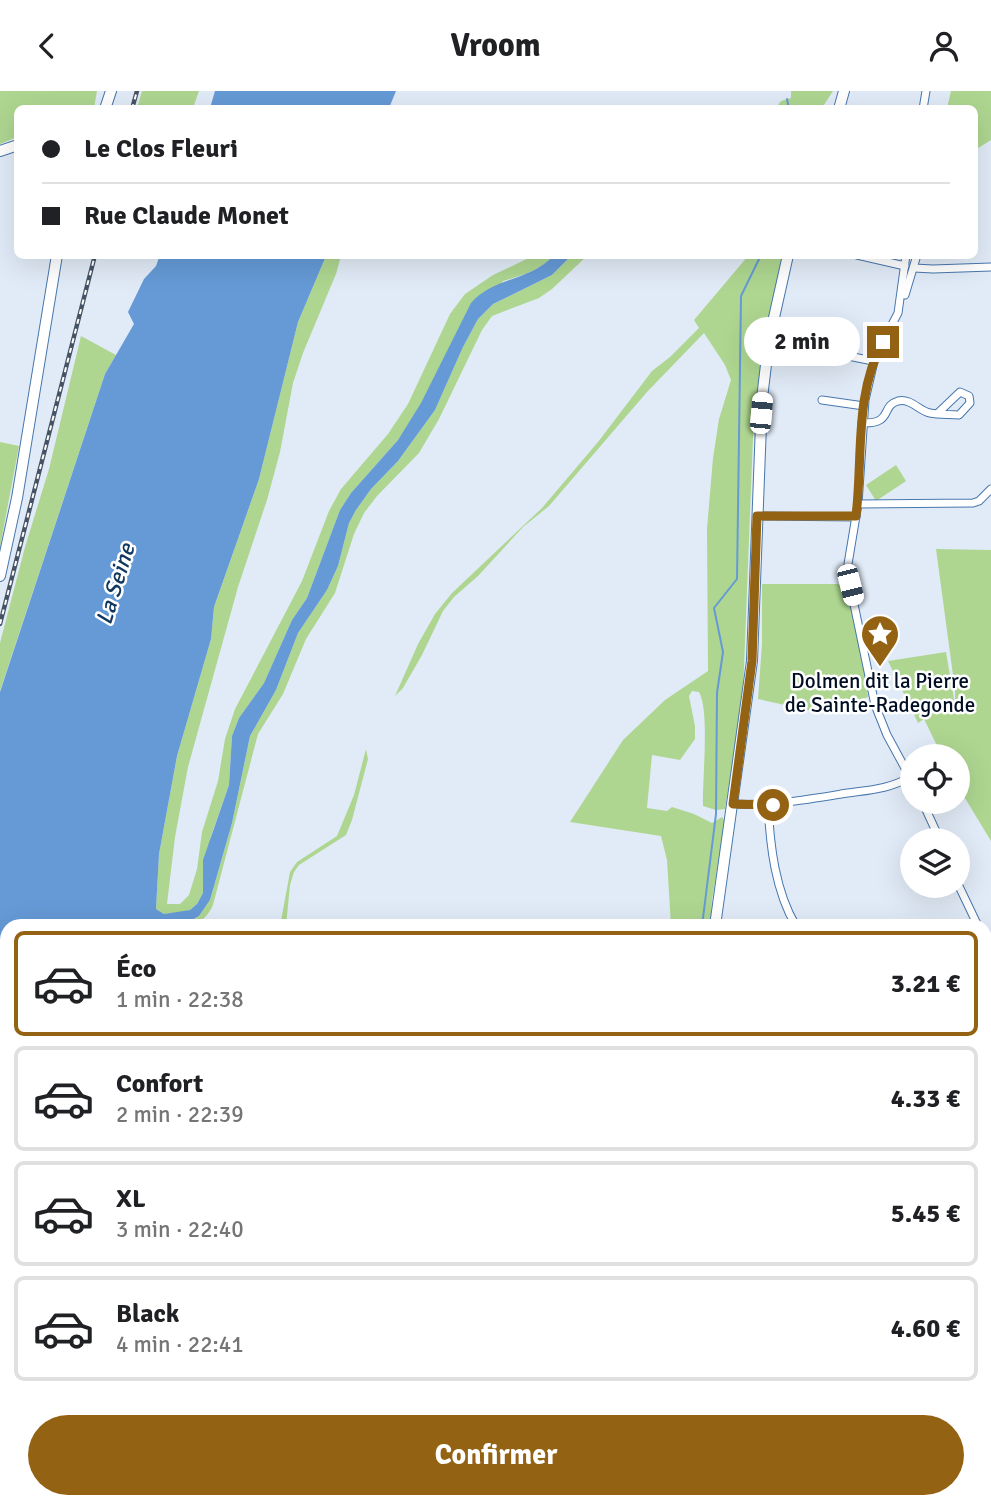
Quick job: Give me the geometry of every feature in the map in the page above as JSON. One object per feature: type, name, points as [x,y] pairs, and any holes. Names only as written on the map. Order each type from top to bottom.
[{"type":"main road","points":[[0,576],[19,488],[56,259]]},
{"type":"main road","points":[[716,919],[752,661],[759,428],[769,340],[787,259]]},
{"type":"street","points":[[874,259],[905,266]]},
{"type":"street","points":[[900,758],[872,695],[848,573],[858,504],[864,406],[873,361],[896,320],[902,297],[906,259]]},
{"type":"street","points":[[902,297],[917,259]]},
{"type":"street","points":[[914,268],[991,267]]},
{"type":"street","points":[[769,340],[873,361]]},
{"type":"street","points":[[822,400],[864,406]]},
{"type":"street","points":[[862,423],[877,423],[898,401],[906,401],[928,413],[938,413]]},
{"type":"street","points":[[858,504],[973,503],[979,501],[991,489]]},
{"type":"street","points":[[757,516],[856,516]]},
{"type":"street","points":[[733,804],[768,806],[884,789],[900,783]]},
{"type":"street","points":[[768,806],[770,835],[783,896],[793,919]]},
{"type":"street","points":[[965,898],[975,919]]},
{"type":"green space","points":[[0,91],[97,91],[95,105],[14,105],[14,138],[0,144]]},
{"type":"green space","points":[[142,91],[199,91],[194,105],[138,105]]},
{"type":"green space","points":[[791,91],[833,91],[824,105],[778,105],[791,98]]},
{"type":"green space","points":[[951,91],[991,91],[991,140],[978,148],[978,105],[948,105]]},
{"type":"green space","points":[[325,259],[340,259],[293,383],[280,452],[267,500],[238,587],[188,767],[175,837],[167,904],[180,904],[189,895],[197,869],[202,832],[218,781],[225,739],[235,709],[302,581],[329,511],[341,489],[388,434],[408,404],[450,314],[465,294],[493,275],[527,259],[550,259],[536,269],[503,281],[398,440],[351,493],[340,510],[307,598],[292,620],[264,683],[239,718],[232,736],[229,785],[211,836],[203,893],[190,910],[164,914],[156,909],[159,854],[177,756],[211,639],[214,607],[259,479],[298,322]]},
{"type":"green space","points":[[568,259],[584,259],[539,298],[492,316],[482,330],[439,419],[419,453],[364,513],[354,534],[335,593],[306,639],[283,694],[258,734],[213,905],[202,919],[194,919],[199,916],[210,900],[232,823],[250,736],[276,690],[298,633],[327,590],[338,566],[349,523],[356,510],[371,489],[398,461],[435,410],[478,319],[493,304],[552,275]]},
{"type":"green space","points":[[745,259],[784,259],[766,327],[754,412],[743,693],[725,809],[716,810],[703,806],[705,730],[699,692],[692,691],[689,696],[695,739],[680,760],[652,755],[647,808],[667,811],[672,807],[712,823],[722,817],[725,821],[711,919],[671,919],[667,860],[661,836],[570,822],[623,740],[665,700],[708,671],[707,529],[719,419],[731,380],[725,365],[704,333],[647,392],[549,506],[523,527],[478,576],[454,597],[443,611],[403,688],[395,696],[418,644],[435,614],[452,593],[542,508],[598,442],[652,371],[699,328],[694,320]]},
{"type":"green space","points":[[81,336],[116,355],[105,374],[0,691],[0,643],[49,469]]},
{"type":"green space","points":[[0,442],[19,446],[0,547]]},
{"type":"green space","points":[[896,465],[906,481],[876,501],[866,485]]},
{"type":"green space","points":[[936,549],[991,550],[991,841],[970,806],[970,744],[936,744],[924,719],[918,723],[888,661],[946,652],[955,705]]},
{"type":"green space","points":[[762,584],[846,584],[858,642],[861,645],[868,697],[822,713],[758,699]]},
{"type":"green space","points":[[366,749],[368,759],[346,835],[299,865],[290,885],[287,919],[281,919],[290,872],[297,862],[337,836],[354,795]]},
{"type":"water","points":[[215,91],[396,91],[390,105],[211,105]]},
{"type":"water","name":"La Seine","points":[[159,259],[325,259],[298,322],[259,479],[214,607],[211,639],[177,756],[159,854],[156,909],[164,914],[190,910],[203,893],[203,860],[229,785],[232,736],[239,718],[264,683],[292,620],[307,598],[340,510],[351,493],[398,440],[421,403],[471,303],[490,288],[534,270],[550,259],[568,259],[552,275],[493,304],[478,319],[435,410],[398,461],[371,489],[356,510],[349,523],[338,566],[327,590],[298,633],[276,690],[250,736],[232,823],[210,900],[199,916],[194,919],[0,919],[0,692],[105,374],[134,324],[128,312],[144,279]]},
{"type":"waterway","points":[[787,99],[788,105]]},
{"type":"waterway","points":[[703,919],[716,814],[717,693],[723,652],[714,608],[737,579],[741,296],[759,259]]},
{"type":"railway","points":[[133,105],[137,91]]},
{"type":"railway","points":[[0,624],[94,259]]},
{"type":"place","name":"Dolmen dit la Pierre de Sainte-Radegonde","points":[[880,668]]},
{"type":"route","points":[[773,805],[733,804],[752,661],[757,516],[856,516],[865,400],[873,361],[883,342]]}]
